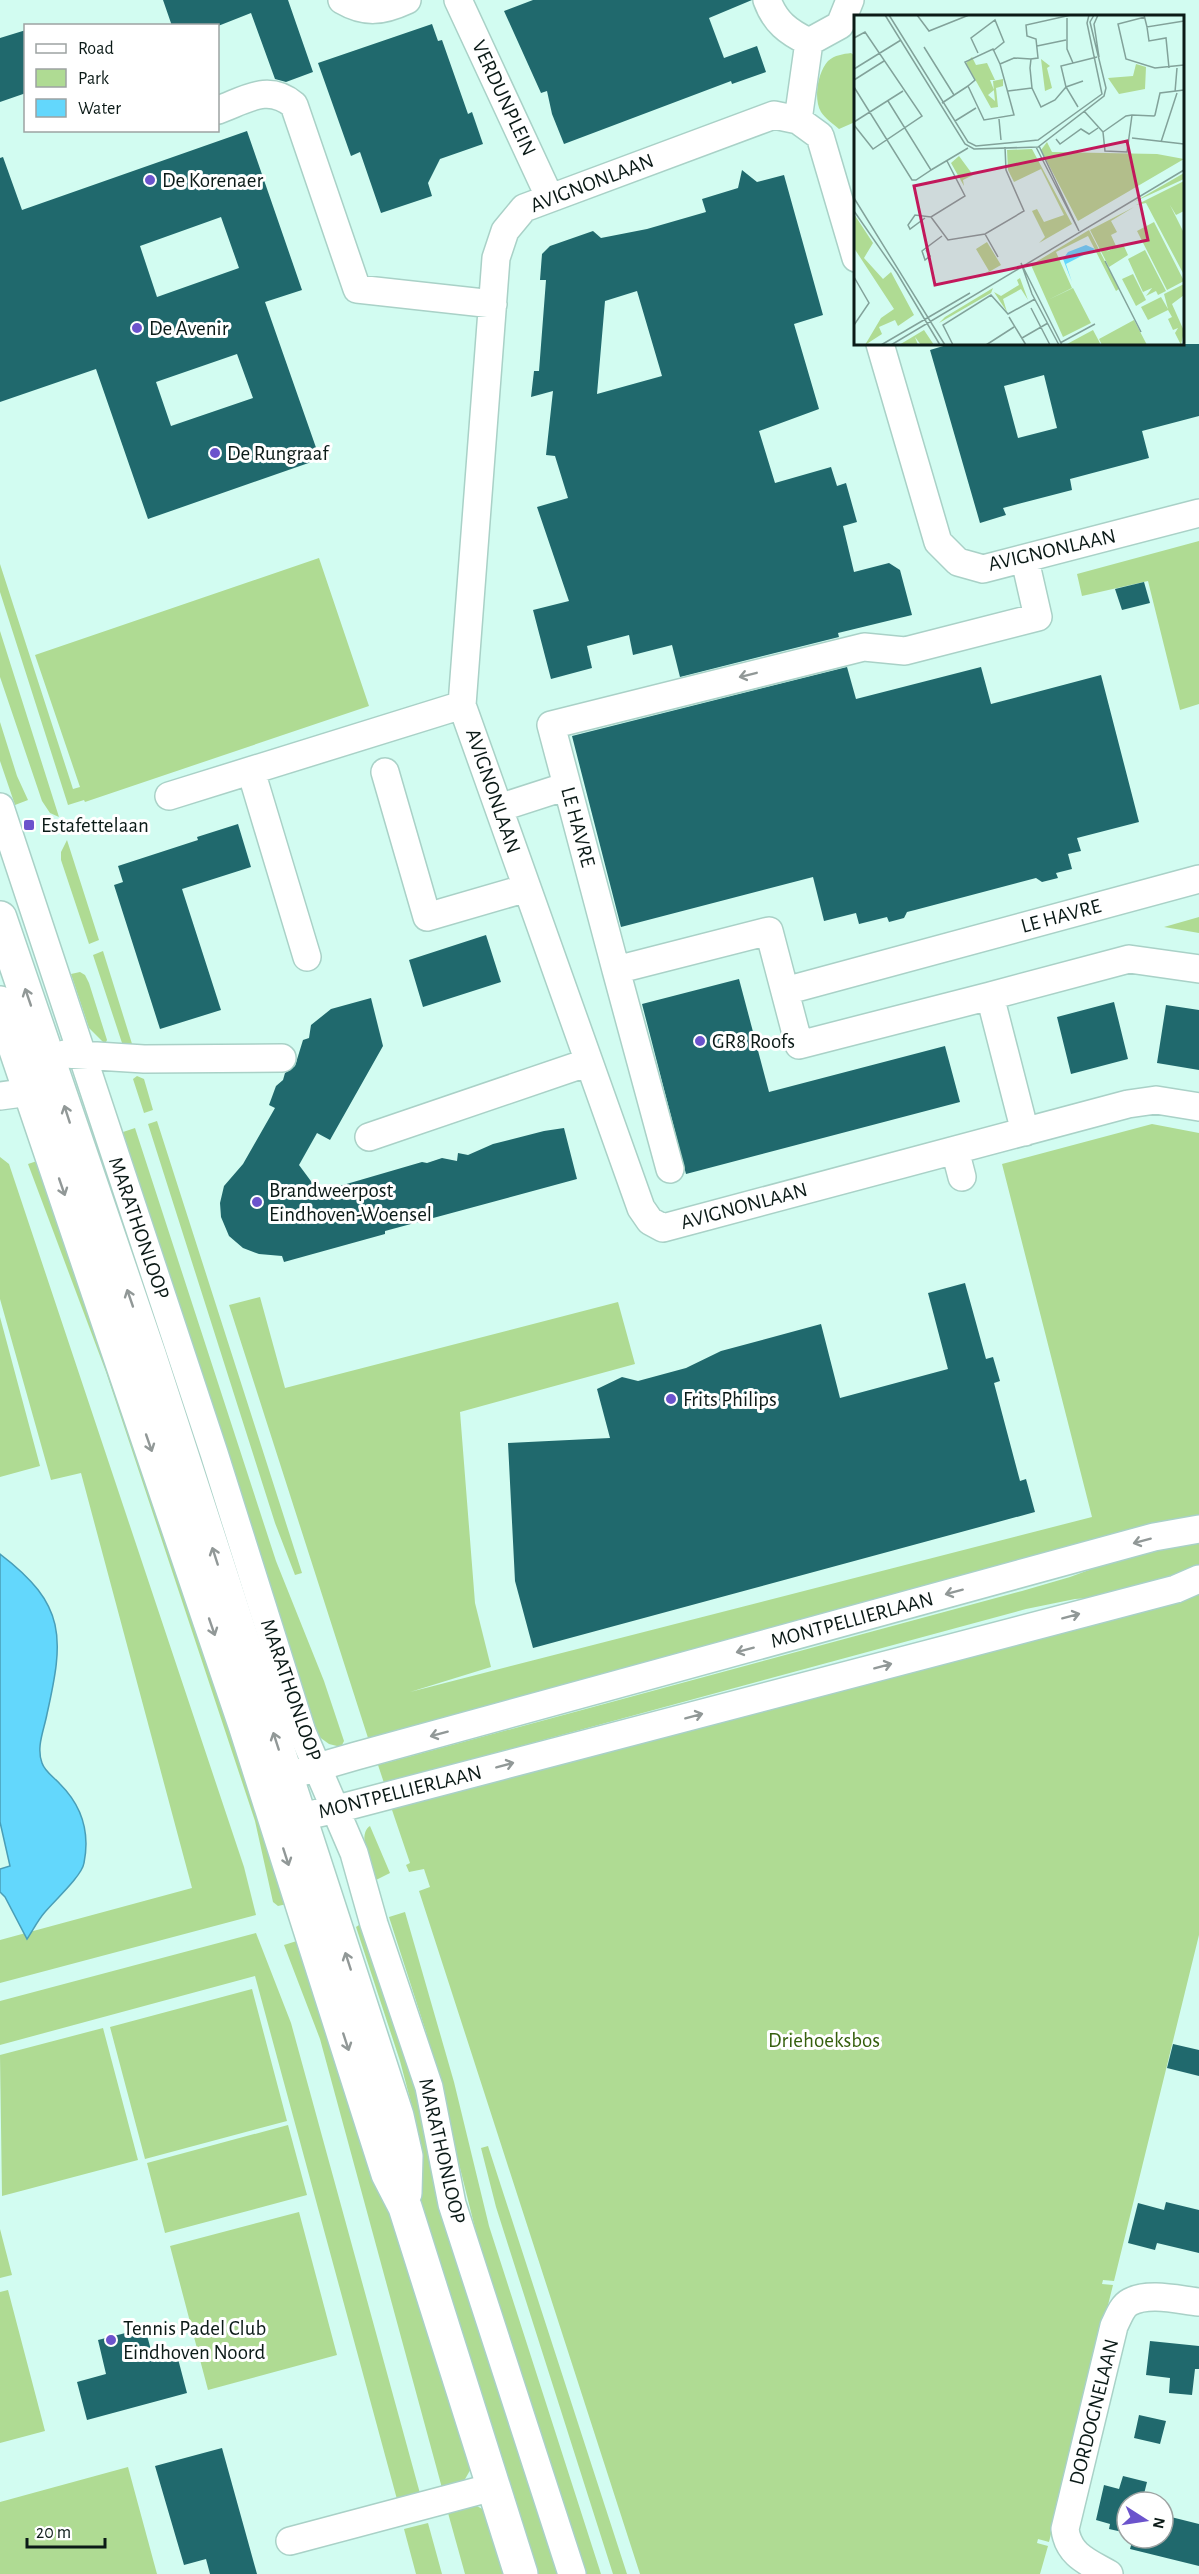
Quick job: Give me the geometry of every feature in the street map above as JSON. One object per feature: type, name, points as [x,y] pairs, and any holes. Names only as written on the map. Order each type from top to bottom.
[{"type":"main road","name":"MARATHONLOOP","points":[[0,918],[291,1781],[300,1817],[398,2116],[406,2156],[405,2206]]},
{"type":"main road","name":"MARATHONLOOP","points":[[0,1003],[15,1094],[242,1713],[291,1781],[388,2174],[405,2206],[521,2574]]},
{"type":"street","points":[[342,0],[354,7],[373,11],[384,10],[407,0]]},
{"type":"street","name":"VERDUNPLEIN","points":[[458,0],[549,196]]},
{"type":"street","points":[[767,0],[772,15],[789,33],[809,42],[848,31],[850,0]]},
{"type":"street","points":[[809,42],[798,120],[820,136],[854,255]]},
{"type":"street","points":[[219,110],[262,93],[281,94],[294,105],[357,289],[493,304]]},
{"type":"street","name":"AVIGNONLAAN","points":[[798,120],[774,115],[549,196],[524,208],[505,231],[496,258],[462,705],[641,1209],[650,1221],[663,1228],[1128,1104],[1156,1100],[1199,1107]]},
{"type":"street","name":"AVIGNONLAAN","points":[[880,345],[938,542],[958,562],[983,568],[1025,560],[1199,513]]},
{"type":"street","name":"LE HAVRE","points":[[670,1169],[551,725],[864,647],[905,651],[1038,617],[1025,560]]},
{"type":"street","name":"AVIGNONLAAN","points":[[169,796],[462,705]]},
{"type":"street","points":[[251,771],[308,957]]},
{"type":"street","points":[[385,772],[427,917],[527,888]]},
{"type":"street","points":[[499,808],[567,786]]},
{"type":"street","name":"MARATHONLOOP","points":[[0,807],[214,1453],[302,1732],[291,1781],[337,1809],[354,1853],[374,1924],[429,2087],[452,2204],[572,2574]]},
{"type":"street","name":"LE HAVRE","points":[[785,991],[1199,879]]},
{"type":"street","points":[[616,970],[770,931],[799,1045],[1129,958],[1199,969]]},
{"type":"street","points":[[990,996],[1025,1132]]},
{"type":"street","points":[[6,1042],[47,1052],[144,1059],[282,1058]]},
{"type":"street","points":[[15,1094],[47,1052]]},
{"type":"street","points":[[369,1137],[589,1062]]},
{"type":"street","points":[[955,1150],[962,1177]]},
{"type":"street","name":"MONTPELLIERLAAN","points":[[291,1781],[1154,1537],[1199,1529]]},
{"type":"street","name":"MONTPELLIERLAAN","points":[[300,1817],[1176,1589],[1199,1580]]},
{"type":"street","name":"DORDOGNELAAN","points":[[1109,2574],[1075,2553],[1067,2543],[1065,2529],[1114,2326],[1120,2312],[1130,2302],[1151,2298],[1199,2302]]},
{"type":"street","points":[[290,2541],[493,2487]]},
{"type":"green space","points":[[851,53],[854,55],[854,122],[839,129],[821,112],[817,93],[824,66],[828,61],[842,54]]},
{"type":"green space","points":[[1199,541],[1199,704],[1180,710],[1148,581],[1082,596],[1077,574]]},
{"type":"green space","points":[[319,558],[369,706],[85,802],[84,800],[68,805],[0,592],[0,564],[73,789],[80,787],[35,655]]},
{"type":"green space","points":[[0,631],[59,817],[50,813],[42,801],[0,677]]},
{"type":"green space","points":[[0,722],[17,776],[28,800],[15,805],[0,761]]},
{"type":"green space","points":[[67,840],[99,940],[89,944],[61,860],[61,852]]},
{"type":"green space","points":[[1199,917],[1199,933],[1164,927]]},
{"type":"green space","points":[[103,951],[133,1047],[124,1049],[93,955]]},
{"type":"green space","points":[[80,972],[85,975],[89,983],[107,1040],[105,1044],[89,1028],[71,974]]},
{"type":"green space","points":[[137,1076],[144,1079],[153,1110],[144,1113],[133,1079]]},
{"type":"green space","points":[[157,1121],[302,1573],[295,1575],[275,1523],[148,1124]]},
{"type":"green space","points":[[1152,1124],[1199,1133],[1199,1520],[369,1741],[229,1305],[260,1297],[285,1388],[618,1302],[635,1364],[460,1412],[475,1603],[491,1667],[410,1692],[1092,1517],[1002,1164]]},
{"type":"green space","points":[[135,1128],[276,1561],[324,1681],[344,1741],[341,1747],[329,1744],[318,1736],[123,1132]]},
{"type":"green space","points":[[0,1157],[9,1164],[244,1867],[256,1915],[0,1983],[0,1940],[192,1888],[81,1473],[51,1480],[0,1299]]},
{"type":"green space","points":[[43,1159],[291,1903],[278,1906],[273,1902],[255,1821],[106,1372],[28,1164]]},
{"type":"green space","points":[[0,1317],[40,1466],[0,1477]]},
{"type":"green space","points":[[1199,1538],[1199,1570],[1102,1597],[1075,1599],[1026,1609],[384,1783],[378,1765],[1022,1591],[1070,1577],[1135,1553]]},
{"type":"green space","name":"Driehoeksbos","points":[[1199,1587],[1199,1935],[1114,2281],[1103,2280],[1102,2284],[1113,2285],[1049,2542],[1038,2539],[1037,2543],[1048,2546],[1040,2574],[640,2574],[419,1891],[430,1887],[424,1869],[409,1872],[406,1865],[410,1863],[391,1807]]},
{"type":"green space","points":[[370,1826],[390,1873],[376,1880],[364,1836]]},
{"type":"green space","points":[[405,1912],[454,2082],[489,2226],[601,2574],[586,2574],[478,2240],[426,2032],[389,1917]]},
{"type":"green space","points":[[362,1923],[408,2062],[460,2272],[557,2574],[535,2574],[421,2214],[413,2110],[400,2061],[356,1927]]},
{"type":"green space","points":[[256,1933],[291,2023],[421,2497],[398,2503],[255,1976],[0,2045],[0,2001]]},
{"type":"green space","points":[[303,1939],[473,2465],[464,2481],[442,2488],[320,2039],[284,1945]]},
{"type":"green space","points":[[252,1989],[287,2121],[145,2159],[110,2027]]},
{"type":"green space","points":[[103,2028],[138,2160],[2,2196],[0,2055]]},
{"type":"green space","points":[[288,2125],[307,2195],[165,2233],[147,2163]]},
{"type":"green space","points":[[488,2146],[627,2574],[613,2574],[496,2207],[481,2148]]},
{"type":"green space","points":[[299,2212],[337,2355],[208,2390],[170,2246]]},
{"type":"green space","points":[[0,2229],[12,2275],[0,2278]]},
{"type":"green space","points":[[8,2290],[45,2431],[0,2443],[0,2292]]},
{"type":"green space","points":[[128,2467],[157,2574],[0,2574],[0,2502]]},
{"type":"green space","points":[[473,2504],[488,2512],[508,2574],[465,2574],[448,2513]]},
{"type":"green space","points":[[428,2523],[442,2574],[416,2574],[404,2529]]},
{"type":"water","points":[[0,1554],[22,1572],[38,1590],[49,1607],[55,1625],[56,1664],[41,1738],[40,1757],[45,1769],[74,1801],[82,1820],[86,1841],[82,1868],[42,1915],[27,1939],[5,1897],[0,1892],[0,1869],[10,1866],[0,1822]]},
{"type":"building","points":[[163,0],[288,0],[313,72],[286,82],[275,79],[251,13],[219,26],[171,24]]},
{"type":"building","points":[[533,0],[752,0],[709,18],[724,58],[757,46],[766,72],[732,84],[731,81],[564,144],[552,114],[547,91],[541,93],[504,11]]},
{"type":"building","points":[[432,24],[438,41],[442,40],[468,114],[472,112],[483,144],[440,159],[428,183],[432,196],[381,213],[360,152],[351,156],[318,63]]},
{"type":"building","points":[[24,31],[24,94],[0,102],[0,38]]},
{"type":"building","name":"De Avenir","points":[[247,131],[302,290],[265,302],[320,459],[148,519],[96,369],[0,402],[0,158],[3,157],[22,210]],"holes":[[[221,217],[239,268],[157,297],[140,246]],[[237,354],[253,398],[171,426],[156,382]]]},
{"type":"building","points":[[742,170],[757,182],[784,175],[823,315],[794,324],[819,409],[759,431],[775,483],[831,467],[837,486],[846,483],[857,522],[843,526],[854,572],[889,563],[900,570],[912,615],[838,633],[839,637],[680,677],[672,645],[633,655],[629,635],[587,646],[592,668],[551,679],[533,610],[569,601],[537,507],[568,498],[555,456],[546,455],[553,391],[531,397],[534,371],[539,371],[546,280],[540,280],[542,254],[550,246],[593,231],[601,238],[647,229],[706,212],[702,199],[738,188]],"holes":[[[637,291],[662,376],[597,394],[605,301]]]},
{"type":"building","points":[[1199,344],[1199,416],[1142,431],[1149,458],[1070,479],[1072,490],[1003,508],[1006,515],[980,523],[930,350],[947,345]],"holes":[[[1044,375],[1057,428],[1018,438],[1004,386]]]},
{"type":"building","points":[[1144,582],[1150,603],[1122,610],[1115,589]]},
{"type":"building","points":[[847,667],[856,699],[981,667],[991,704],[1101,675],[1139,822],[1077,838],[1081,851],[1068,854],[1072,869],[1056,873],[1058,878],[1042,882],[1036,878],[907,912],[904,918],[889,922],[887,917],[859,924],[856,913],[824,921],[813,877],[621,927],[572,736]]},
{"type":"building","points":[[238,824],[251,867],[182,889],[221,1010],[160,1029],[114,885],[123,882],[118,866],[198,840],[197,837]]},
{"type":"building","points":[[486,935],[501,982],[423,1007],[409,960]]},
{"type":"building","points":[[739,979],[769,1092],[945,1046],[960,1102],[686,1174],[642,1004]]},
{"type":"building","points":[[371,998],[383,1046],[330,1140],[317,1133],[299,1165],[319,1192],[422,1162],[427,1163],[442,1158],[457,1161],[458,1153],[468,1155],[493,1144],[564,1128],[577,1179],[385,1231],[385,1234],[284,1262],[282,1256],[259,1254],[243,1248],[229,1236],[221,1217],[220,1203],[224,1186],[243,1164],[275,1108],[269,1105],[276,1086],[283,1080],[285,1073],[295,1066],[303,1040],[309,1038],[311,1025],[331,1009]]},
{"type":"building","points":[[1114,1002],[1128,1059],[1071,1074],[1057,1017]]},
{"type":"building","points":[[1166,1005],[1199,1010],[1199,1070],[1157,1063]]},
{"type":"building","points":[[965,1283],[986,1359],[993,1357],[1000,1381],[994,1383],[1020,1481],[1026,1479],[1035,1512],[533,1648],[515,1581],[508,1443],[610,1438],[597,1389],[622,1377],[638,1381],[686,1368],[721,1351],[821,1324],[840,1398],[948,1369],[928,1293]]},
{"type":"building","points":[[1173,2044],[1199,2050],[1199,2076],[1167,2068]]},
{"type":"building","points":[[1166,2202],[1199,2210],[1199,2253],[1157,2243],[1155,2250],[1128,2243],[1138,2203],[1164,2210]]},
{"type":"building","points":[[145,2328],[154,2361],[177,2355],[187,2393],[87,2420],[77,2382],[106,2374],[98,2340]]},
{"type":"building","points":[[1150,2341],[1199,2346],[1199,2369],[1195,2369],[1192,2395],[1169,2393],[1170,2378],[1146,2375]]},
{"type":"building","points":[[1139,2415],[1166,2421],[1160,2444],[1134,2438]]},
{"type":"building","points":[[222,2448],[257,2574],[210,2574],[206,2559],[184,2565],[155,2466]]},
{"type":"building","points":[[1123,2476],[1147,2482],[1145,2490],[1115,2490],[1115,2530],[1109,2529],[1110,2524],[1096,2520],[1104,2485],[1119,2489]]},
{"type":"building","points":[[1175,2518],[1199,2524],[1199,2566],[1134,2550],[1175,2550]]},
{"type":"place","name":"De Korenaer","points":[[150,180]]},
{"type":"place","name":"De Avenir","points":[[137,328]]},
{"type":"place","name":"De Rungraaf","points":[[215,453]]},
{"type":"place","name":"Estafettelaan","points":[[29,825]]},
{"type":"place","name":"GR8 Roofs","points":[[700,1041]]},
{"type":"place","name":"Brandweerpost Eindhoven-Woensel","points":[[257,1202]]},
{"type":"place","name":"Frits Philips","points":[[671,1399]]},
{"type":"place","name":"Tennis Padel Club Eindhoven Noord","points":[[111,2340]]}]
